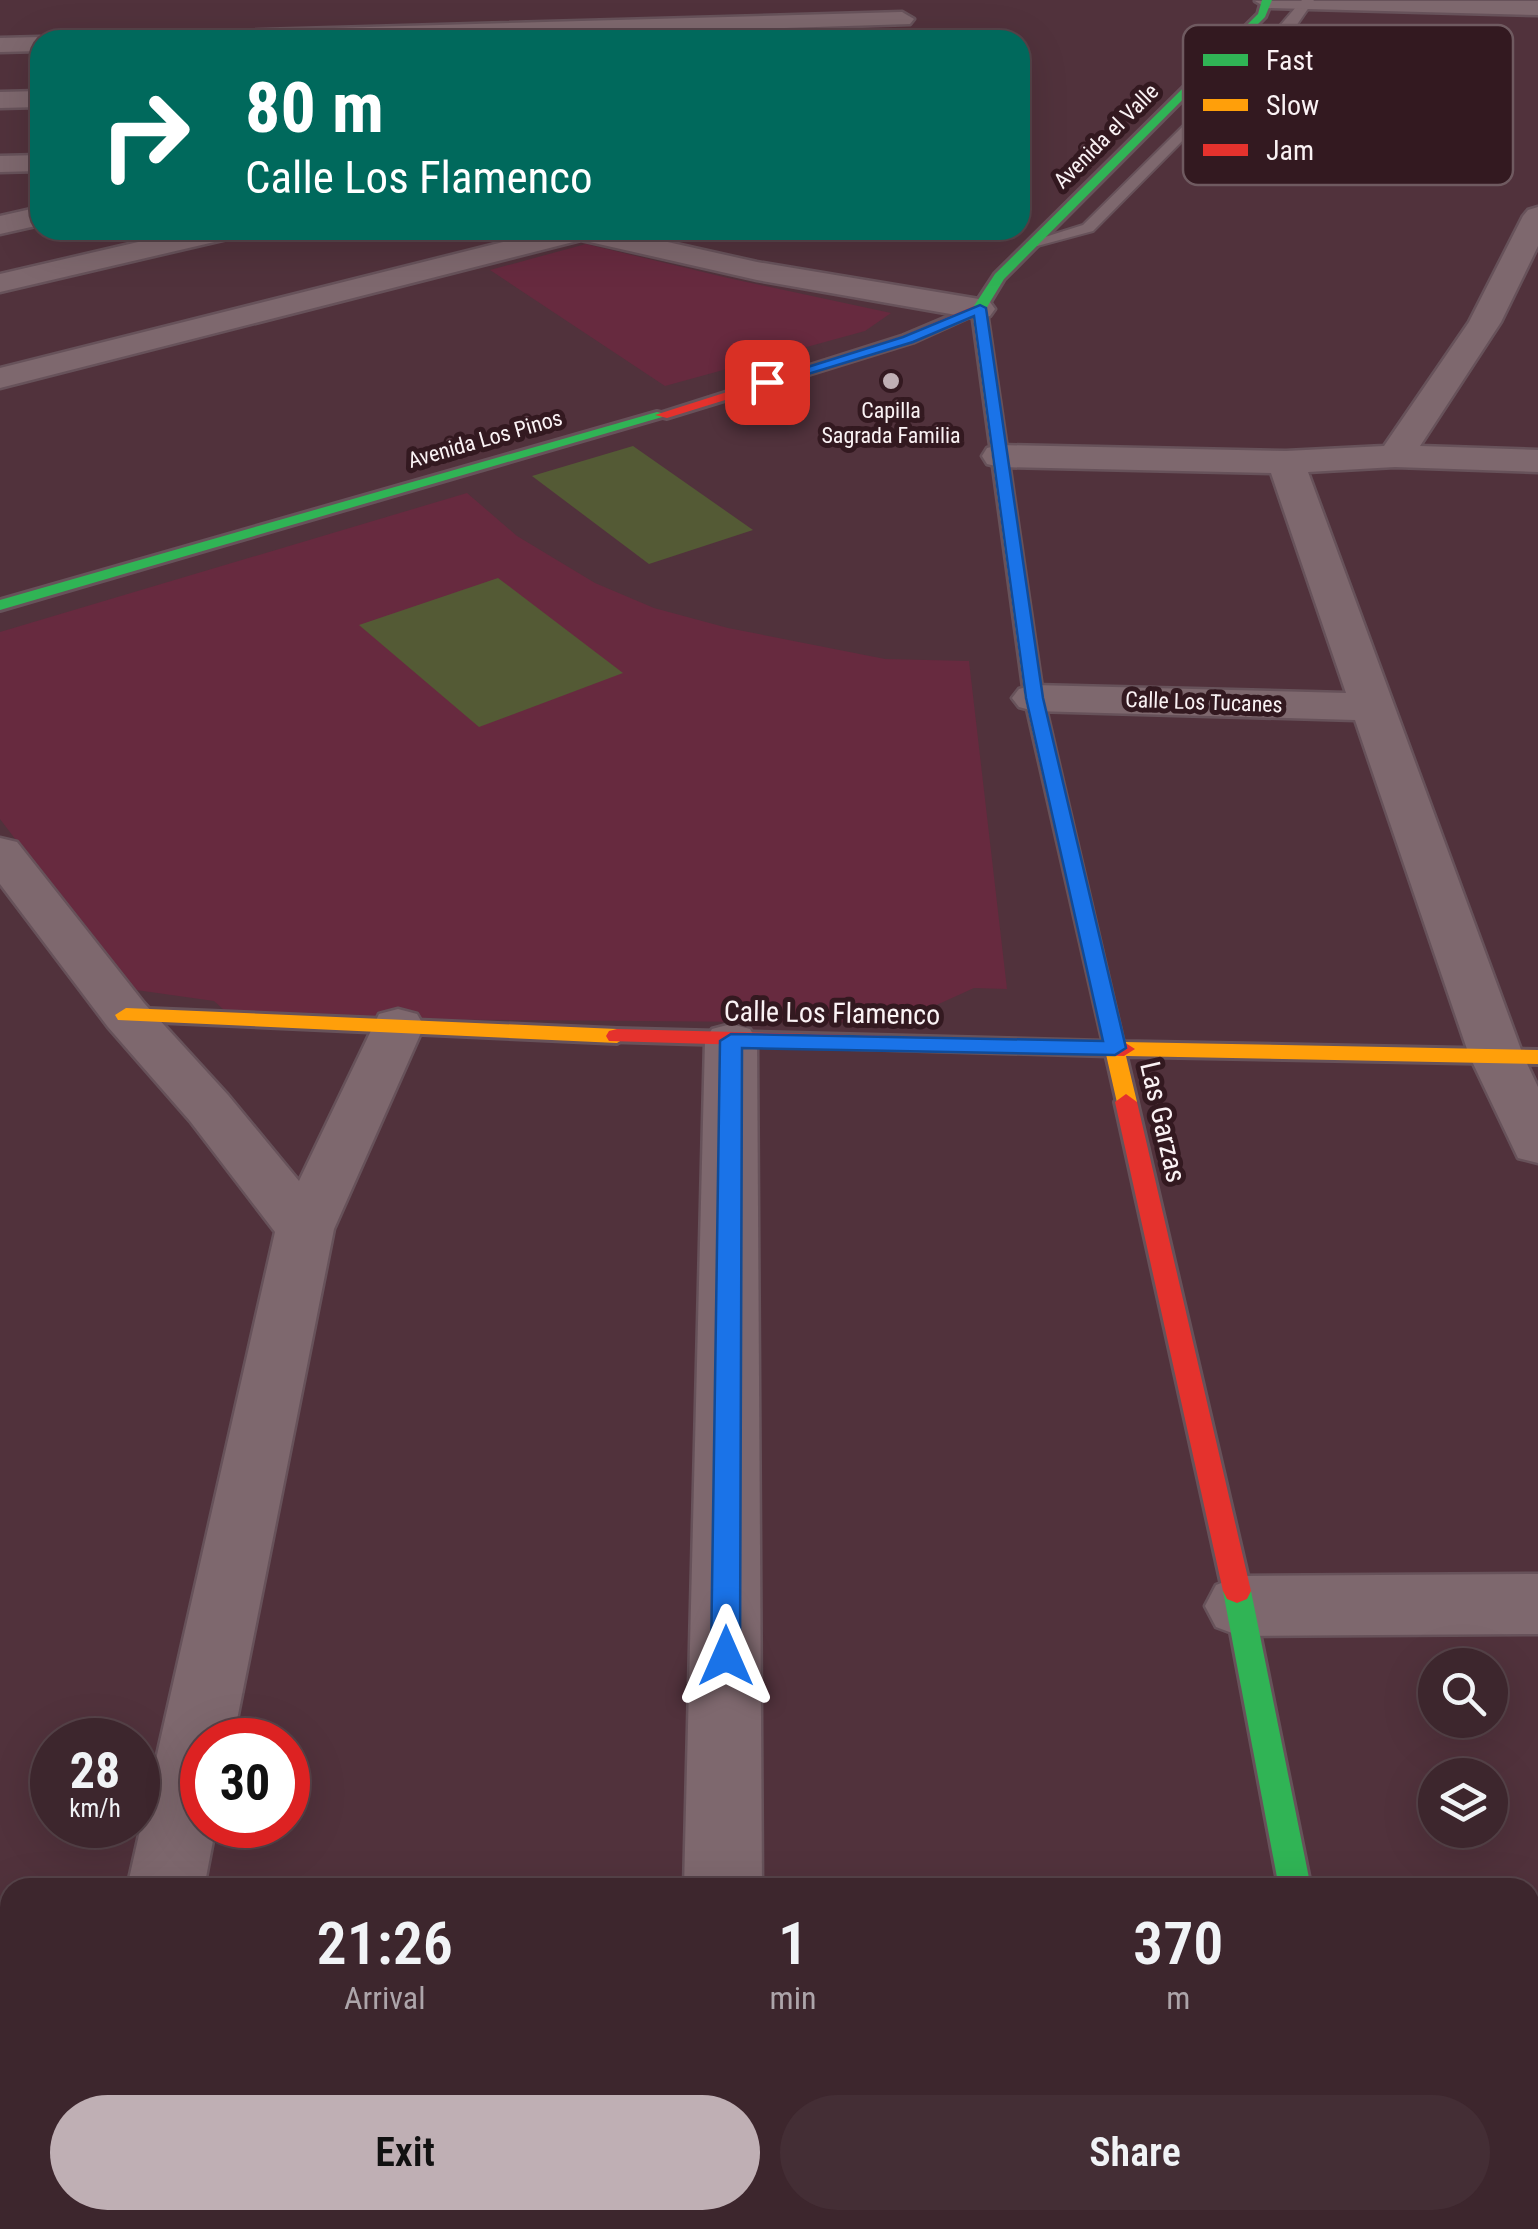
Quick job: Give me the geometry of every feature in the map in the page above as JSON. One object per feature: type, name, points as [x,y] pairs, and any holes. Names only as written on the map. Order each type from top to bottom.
[{"type":"street","points":[[1267,0],[1538,8]]},
{"type":"street","name":"Avenida el Valle","points":[[1253,25],[1262,16],[1267,0]]},
{"type":"street","points":[[461,30],[909,14],[885,30]]},
{"type":"street","points":[[0,45],[30,44]]},
{"type":"street","name":"Avenida el Valle","points":[[980,308],[999,277],[1183,95]]},
{"type":"street","points":[[0,100],[30,99]]},
{"type":"street","points":[[0,164],[30,163]]},
{"type":"street","points":[[1395,456],[1485,322],[1538,216]]},
{"type":"street","points":[[0,226],[30,218]]},
{"type":"street","points":[[0,283],[186,240]]},
{"type":"street","points":[[481,240],[504,254]]},
{"type":"street","points":[[0,378],[553,240]]},
{"type":"street","points":[[624,240],[757,271],[980,308]]},
{"type":"street","name":"Las Garzas","points":[[980,308],[1034,698],[1240,1606],[1293,1878]]},
{"type":"street","name":"Avenida Los Pinos","points":[[0,605],[908,340],[980,308]]},
{"type":"street","points":[[1000,456],[1286,462],[1395,456],[1538,461]]},
{"type":"street","points":[[1286,462],[1374,708],[1517,1056],[1538,1144]]},
{"type":"street","name":"Calle Los Tucanes","points":[[1034,698],[1374,708]]},
{"type":"street","points":[[0,852],[126,1015],[209,1108],[305,1229]]},
{"type":"street","name":"Calle Los Flamenco","points":[[126,1015],[731,1041],[1517,1056]]},
{"type":"street","points":[[166,1878],[305,1229],[398,1026]]},
{"type":"street","points":[[723,1878],[731,1041]]},
{"type":"street","points":[[1240,1606],[1538,1604]]},
{"type":"lane","points":[[1287,25],[1308,1]]},
{"type":"lane","points":[[1031,246],[1088,228],[1183,134]]},
{"type":"shaded area","points":[[586,244],[891,313],[865,331],[665,386],[490,270]]},
{"type":"shaded area","points":[[467,493],[517,536],[595,583],[654,608],[728,628],[885,659],[969,661],[1007,989],[974,988],[932,1007],[906,1006],[901,1023],[233,1018],[214,1001],[129,989],[0,819],[0,632]]},
{"type":"green space","points":[[633,446],[753,530],[649,564],[532,476]]},
{"type":"green space","points":[[498,578],[623,673],[479,727],[359,625]]},
{"type":"traffic: fast","points":[[1252,25],[1262,15],[1267,0]]},
{"type":"traffic: fast","points":[[979,309],[999,277],[1183,94]]},
{"type":"traffic: fast","points":[[0,605],[662,415]]},
{"type":"traffic: fast","points":[[1237,1591],[1293,1878]]},
{"type":"traffic: slow","points":[[979,309],[1034,698],[1126,1102]]},
{"type":"traffic: slow","points":[[126,1015],[617,1036]]},
{"type":"traffic: slow","points":[[1124,1049],[1538,1057]]},
{"type":"traffic: jam","points":[[662,415],[908,339],[979,309]]},
{"type":"traffic: jam","points":[[617,1036],[1124,1049]]},
{"type":"traffic: jam","points":[[1126,1102],[1237,1591]]},
{"type":"place","name":"Capilla Sagrada Familia","points":[[891,381]]},
{"type":"route","points":[[726,1656],[731,1041],[1115,1048],[1034,698],[980,308],[908,340],[767,382]]}]
